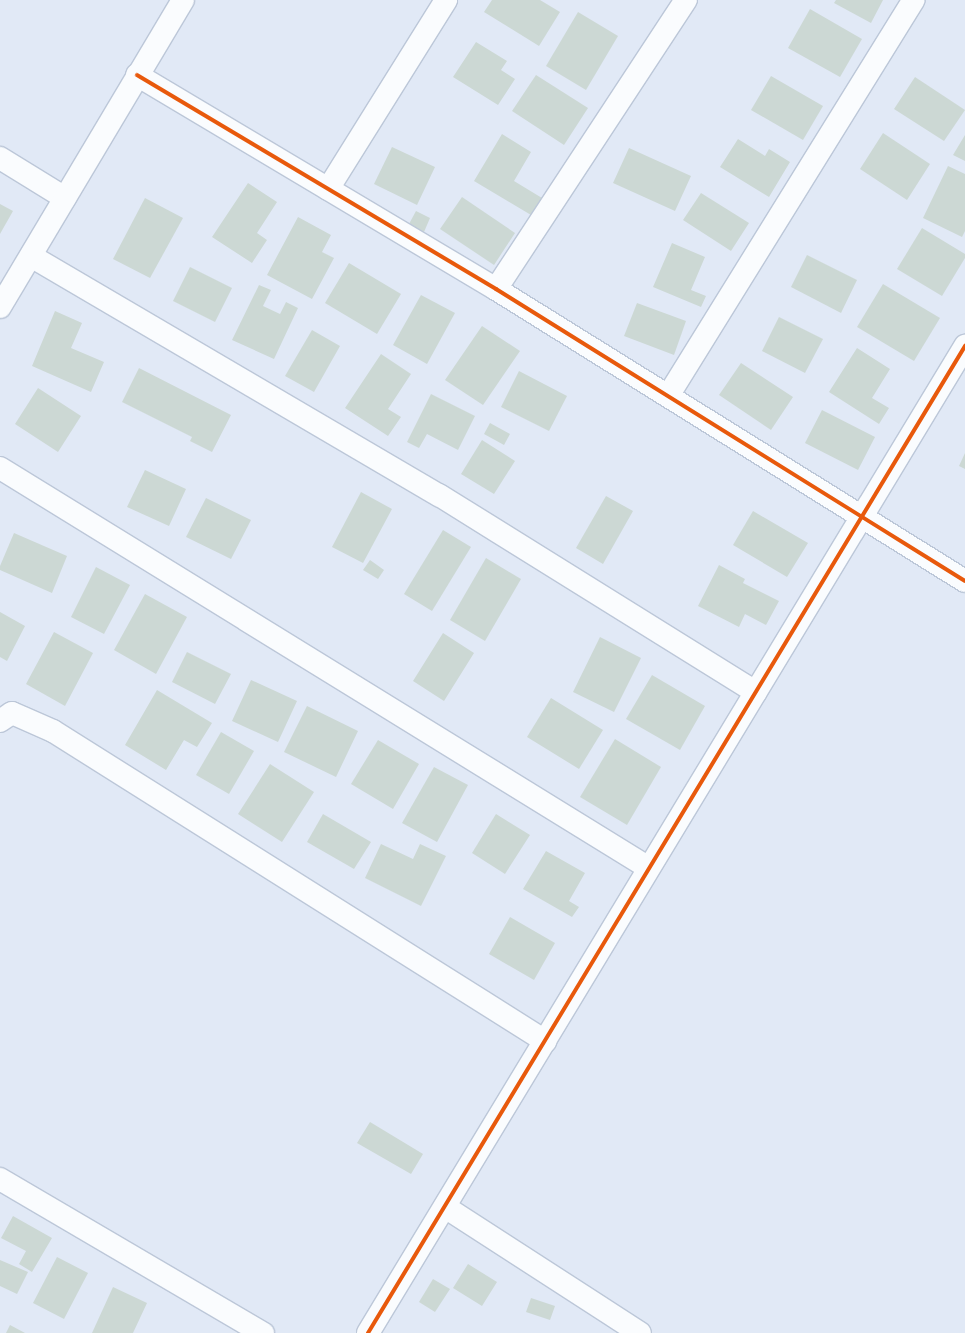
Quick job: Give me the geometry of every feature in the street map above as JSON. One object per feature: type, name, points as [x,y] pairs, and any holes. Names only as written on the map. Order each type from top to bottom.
[{"type":"street","points":[[0,307],[183,0]]},
{"type":"street","points":[[328,189],[446,0]]},
{"type":"street","points":[[496,289],[686,0]]},
{"type":"street","points":[[668,396],[914,0]]},
{"type":"street","points":[[137,75],[496,289],[965,581]]},
{"type":"street","points":[[0,158],[65,198]]},
{"type":"street","points":[[31,256],[439,495],[756,692]]},
{"type":"street","points":[[368,1333],[965,346]]},
{"type":"street","points":[[0,468],[650,868]]},
{"type":"street","points":[[0,721],[12,713],[53,731],[545,1041]]},
{"type":"street","points":[[0,1179],[263,1333]]},
{"type":"street","points":[[445,1207],[640,1333]]},
{"type":"building","points":[[492,0],[540,0],[560,12],[539,46],[484,12]]},
{"type":"building","points":[[836,0],[883,0],[871,23],[834,3]]},
{"type":"building","points":[[810,9],[862,39],[840,77],[788,48]]},
{"type":"building","points":[[578,12],[618,36],[586,90],[546,66]]},
{"type":"building","points":[[476,42],[507,61],[501,70],[515,79],[498,105],[453,77]]},
{"type":"building","points":[[536,75],[588,108],[564,145],[512,111]]},
{"type":"building","points":[[771,76],[823,106],[803,140],[751,110]]},
{"type":"building","points":[[915,77],[965,110],[944,141],[894,109]]},
{"type":"building","points":[[883,133],[930,164],[907,200],[860,169]]},
{"type":"building","points":[[502,134],[531,152],[514,181],[542,198],[531,215],[474,181]]},
{"type":"building","points":[[965,135],[965,161],[953,155]]},
{"type":"building","points":[[738,139],[765,156],[769,149],[790,162],[769,197],[720,167]]},
{"type":"building","points":[[392,147],[435,167],[417,205],[374,184]]},
{"type":"building","points":[[629,148],[691,176],[675,211],[613,183]]},
{"type":"building","points":[[948,166],[965,174],[965,231],[962,237],[923,218]]},
{"type":"building","points":[[248,183],[277,202],[257,233],[267,240],[252,263],[212,237]]},
{"type":"building","points":[[701,193],[749,223],[731,251],[683,220]]},
{"type":"building","points":[[462,197],[515,233],[494,265],[440,229]]},
{"type":"building","points":[[145,198],[183,218],[150,278],[113,259]]},
{"type":"building","points":[[0,204],[13,211],[0,234]]},
{"type":"building","points":[[416,211],[430,218],[424,232],[409,224]]},
{"type":"building","points":[[298,217],[331,235],[322,252],[334,258],[312,299],[267,275]]},
{"type":"building","points":[[922,228],[965,254],[965,258],[942,296],[897,269]]},
{"type":"building","points":[[672,243],[705,257],[691,290],[706,296],[701,307],[653,287]]},
{"type":"building","points":[[807,255],[857,280],[841,313],[791,287]]},
{"type":"building","points":[[349,263],[401,294],[377,334],[325,303]]},
{"type":"building","points":[[190,267],[232,288],[215,322],[173,301]]},
{"type":"building","points":[[883,284],[940,318],[914,361],[857,327]]},
{"type":"building","points":[[259,285],[271,290],[263,306],[280,314],[286,302],[298,308],[274,359],[232,340]]},
{"type":"building","points":[[421,295],[455,313],[427,364],[393,345]]},
{"type":"building","points":[[637,303],[686,321],[674,355],[624,336]]},
{"type":"building","points":[[55,311],[82,323],[71,348],[104,362],[91,392],[32,366]]},
{"type":"building","points":[[779,317],[823,339],[805,373],[762,351]]},
{"type":"building","points":[[482,326],[520,351],[483,405],[445,380]]},
{"type":"building","points":[[312,330],[340,346],[314,392],[285,376]]},
{"type":"building","points":[[857,348],[890,369],[872,398],[889,408],[879,424],[829,392]]},
{"type":"building","points":[[381,354],[411,374],[388,409],[401,417],[388,436],[345,408]]},
{"type":"building","points":[[741,363],[793,397],[771,430],[719,395]]},
{"type":"building","points":[[139,368],[231,415],[212,452],[190,441],[192,437],[122,402]]},
{"type":"building","points":[[519,371],[567,396],[549,431],[501,407]]},
{"type":"building","points":[[38,388],[81,416],[58,452],[15,424]]},
{"type":"building","points":[[431,394],[475,416],[458,450],[427,434],[419,448],[407,442]]},
{"type":"building","points":[[822,410],[875,437],[858,470],[805,443]]},
{"type":"building","points":[[490,423],[510,434],[504,445],[484,434]]},
{"type":"building","points":[[482,440],[515,461],[494,494],[461,474]]},
{"type":"building","points":[[965,453],[965,469],[959,466]]},
{"type":"building","points":[[145,470],[186,489],[169,526],[127,507]]},
{"type":"building","points":[[361,492],[392,509],[363,563],[332,547]]},
{"type":"building","points":[[606,496],[633,511],[603,564],[576,548]]},
{"type":"building","points":[[206,498],[251,520],[231,559],[186,537]]},
{"type":"building","points":[[753,511],[808,543],[787,577],[733,545]]},
{"type":"building","points":[[443,530],[471,547],[432,611],[404,594]]},
{"type":"building","points":[[14,533],[67,556],[52,593],[0,570],[0,566]]},
{"type":"building","points":[[486,558],[521,579],[485,641],[450,620]]},
{"type":"building","points":[[370,560],[384,570],[378,579],[363,570]]},
{"type":"building","points":[[719,565],[745,579],[743,583],[779,601],[766,625],[745,614],[739,627],[698,606]]},
{"type":"building","points":[[96,567],[130,585],[104,634],[71,617]]},
{"type":"building","points":[[145,594],[187,617],[156,674],[114,650]]},
{"type":"building","points":[[0,612],[25,626],[7,661],[0,657]]},
{"type":"building","points":[[54,632],[93,653],[65,706],[26,684]]},
{"type":"building","points":[[443,633],[474,653],[444,701],[413,681]]},
{"type":"building","points":[[600,637],[641,658],[614,712],[573,692]]},
{"type":"building","points":[[187,652],[231,674],[215,704],[172,682]]},
{"type":"building","points":[[652,675],[705,706],[680,750],[626,719]]},
{"type":"building","points":[[251,680],[297,701],[278,742],[232,721]]},
{"type":"building","points":[[157,690],[212,723],[197,747],[184,740],[166,770],[125,745]]},
{"type":"building","points":[[551,698],[603,730],[579,769],[527,737]]},
{"type":"building","points":[[307,706],[358,731],[336,777],[284,752]]},
{"type":"building","points":[[221,732],[254,751],[229,794],[196,775]]},
{"type":"building","points":[[615,739],[661,767],[627,825],[580,797]]},
{"type":"building","points":[[378,740],[419,764],[393,809],[351,784]]},
{"type":"building","points":[[270,764],[314,792],[282,842],[238,814]]},
{"type":"building","points":[[434,767],[468,785],[437,842],[402,823]]},
{"type":"building","points":[[323,814],[371,842],[354,869],[307,842]]},
{"type":"building","points":[[496,814],[530,835],[505,874],[472,853]]},
{"type":"building","points":[[381,844],[413,859],[420,844],[446,856],[421,906],[365,878]]},
{"type":"building","points":[[546,851],[585,873],[569,901],[579,907],[572,917],[523,889]]},
{"type":"building","points":[[510,917],[555,943],[534,980],[489,954]]},
{"type":"building","points":[[370,1122],[423,1154],[411,1174],[357,1143]]},
{"type":"building","points":[[13,1216],[52,1238],[32,1272],[19,1264],[26,1251],[1,1238]]},
{"type":"building","points":[[57,1257],[88,1273],[64,1319],[33,1303]]},
{"type":"building","points":[[0,1260],[28,1272],[17,1294],[0,1286]]},
{"type":"building","points":[[468,1264],[497,1282],[482,1306],[453,1288]]},
{"type":"building","points":[[433,1279],[450,1289],[435,1312],[419,1302]]},
{"type":"building","points":[[113,1287],[147,1303],[133,1333],[92,1333]]},
{"type":"building","points":[[531,1298],[555,1306],[550,1320],[526,1312]]},
{"type":"building","points":[[10,1325],[25,1333],[6,1333]]},
{"type":"cycle path","points":[[137,75],[496,289],[965,581]]},
{"type":"cycle path","points":[[368,1333],[965,346]]}]
